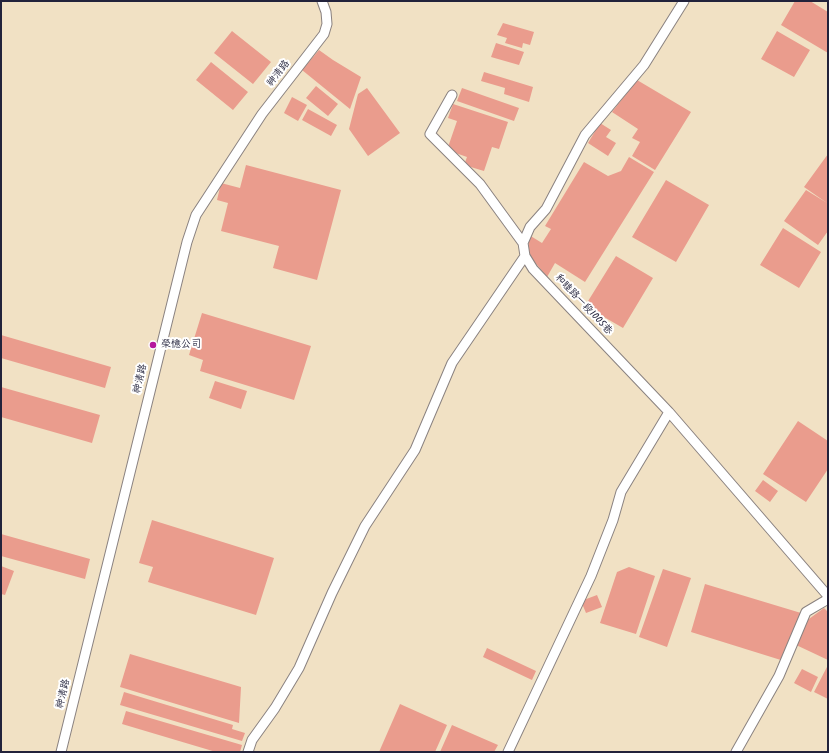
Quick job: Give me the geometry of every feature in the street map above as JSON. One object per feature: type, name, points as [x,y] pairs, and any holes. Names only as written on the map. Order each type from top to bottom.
[{"type":"street","name":"神清路","points":[[62,752],[187,242],[196,215],[262,114],[324,34],[327,24],[326,12],[322,1]]},
{"type":"street","points":[[523,244],[530,227],[546,209],[585,135],[644,65],[684,1]]},
{"type":"street","points":[[452,95],[430,134],[480,184],[523,244]]},
{"type":"street","name":"和睦路一段1005巷","points":[[523,244],[525,256],[533,269],[668,412],[828,598]]},
{"type":"street","points":[[248,752],[252,740],[275,708],[299,668],[332,593],[365,526],[415,450],[452,363],[525,256]]},
{"type":"street","points":[[508,752],[591,576],[613,520],[621,492],[668,412]]},
{"type":"street","points":[[736,752],[779,676],[806,612],[828,598]]},
{"type":"building","points":[[795,1],[810,1],[828,12],[828,53],[781,25]]},
{"type":"building","points":[[503,23],[534,32],[530,45],[523,43],[522,48],[505,43],[507,38],[497,35]]},
{"type":"building","points":[[232,31],[271,62],[253,84],[214,53]]},
{"type":"building","points":[[777,31],[810,50],[794,77],[761,59]]},
{"type":"building","points":[[496,43],[524,52],[519,65],[491,57]]},
{"type":"building","points":[[319,50],[361,77],[350,109],[302,70]]},
{"type":"building","points":[[211,62],[248,92],[233,110],[196,80]]},
{"type":"building","points":[[484,72],[533,87],[529,102],[504,94],[505,88],[481,81]]},
{"type":"building","points":[[637,80],[691,112],[655,170],[632,156],[640,142],[632,138],[638,129],[612,112]]},
{"type":"building","points":[[316,86],[338,104],[328,116],[306,98]]},
{"type":"building","points":[[367,88],[400,133],[368,156],[349,129],[358,94]]},
{"type":"building","points":[[462,88],[519,108],[514,121],[457,101]]},
{"type":"building","points":[[292,97],[307,105],[298,121],[284,113]]},
{"type":"building","points":[[453,104],[508,122],[499,149],[492,147],[484,171],[464,165],[467,157],[447,150],[457,121],[448,118]]},
{"type":"building","points":[[308,109],[337,125],[331,136],[302,120]]},
{"type":"building","points":[[600,123],[611,130],[606,137],[616,143],[608,156],[588,143]]},
{"type":"building","points":[[828,154],[828,231],[818,245],[784,221],[806,190],[827,203],[804,187]]},
{"type":"building","points":[[629,157],[654,172],[585,282],[555,263],[547,277],[528,254],[529,235],[542,243],[551,229],[545,226],[584,162],[608,176],[621,171]]},
{"type":"building","points":[[246,165],[341,190],[317,280],[273,268],[279,246],[221,231],[228,203],[217,200],[221,183],[240,188]]},
{"type":"building","points":[[666,180],[709,205],[676,262],[632,237]]},
{"type":"building","points":[[783,228],[821,252],[799,288],[760,265]]},
{"type":"building","points":[[616,256],[653,278],[623,328],[585,306]]},
{"type":"building","points":[[202,313],[311,346],[294,400],[200,371],[203,360],[189,355]]},
{"type":"building","points":[[1,335],[111,367],[105,388],[1,358]]},
{"type":"building","points":[[215,381],[247,391],[241,409],[209,398]]},
{"type":"building","points":[[1,387],[100,415],[92,443],[1,417]]},
{"type":"building","points":[[798,421],[828,441],[828,469],[806,502],[763,474]]},
{"type":"building","points":[[763,480],[778,491],[770,502],[755,491]]},
{"type":"building","points":[[152,520],[274,558],[256,615],[148,582],[153,567],[139,563]]},
{"type":"building","points":[[1,534],[90,559],[85,579],[1,556]]},
{"type":"building","points":[[1,566],[14,571],[5,595],[1,594]]},
{"type":"building","points":[[629,567],[655,576],[636,634],[600,623],[617,572]]},
{"type":"building","points":[[663,569],[691,578],[667,647],[639,637]]},
{"type":"building","points":[[705,584],[801,613],[784,661],[691,632]]},
{"type":"building","points":[[597,595],[602,607],[586,613],[581,601]]},
{"type":"building","points":[[824,608],[828,612],[828,660],[794,644],[802,624]]},
{"type":"building","points":[[487,648],[536,671],[532,680],[483,657]]},
{"type":"building","points":[[130,654],[241,687],[239,723],[120,687]]},
{"type":"building","points":[[828,665],[828,699],[814,692]]},
{"type":"building","points":[[802,669],[818,677],[811,692],[794,683]]},
{"type":"building","points":[[124,692],[233,725],[232,729],[245,733],[242,741],[120,705]]},
{"type":"building","points":[[400,704],[447,725],[435,752],[379,752]]},
{"type":"building","points":[[126,711],[242,745],[240,752],[216,752],[122,724]]},
{"type":"building","points":[[452,725],[498,745],[494,752],[440,752]]},
{"type":"place","name":"榮憶公司","points":[[153,345]]}]
